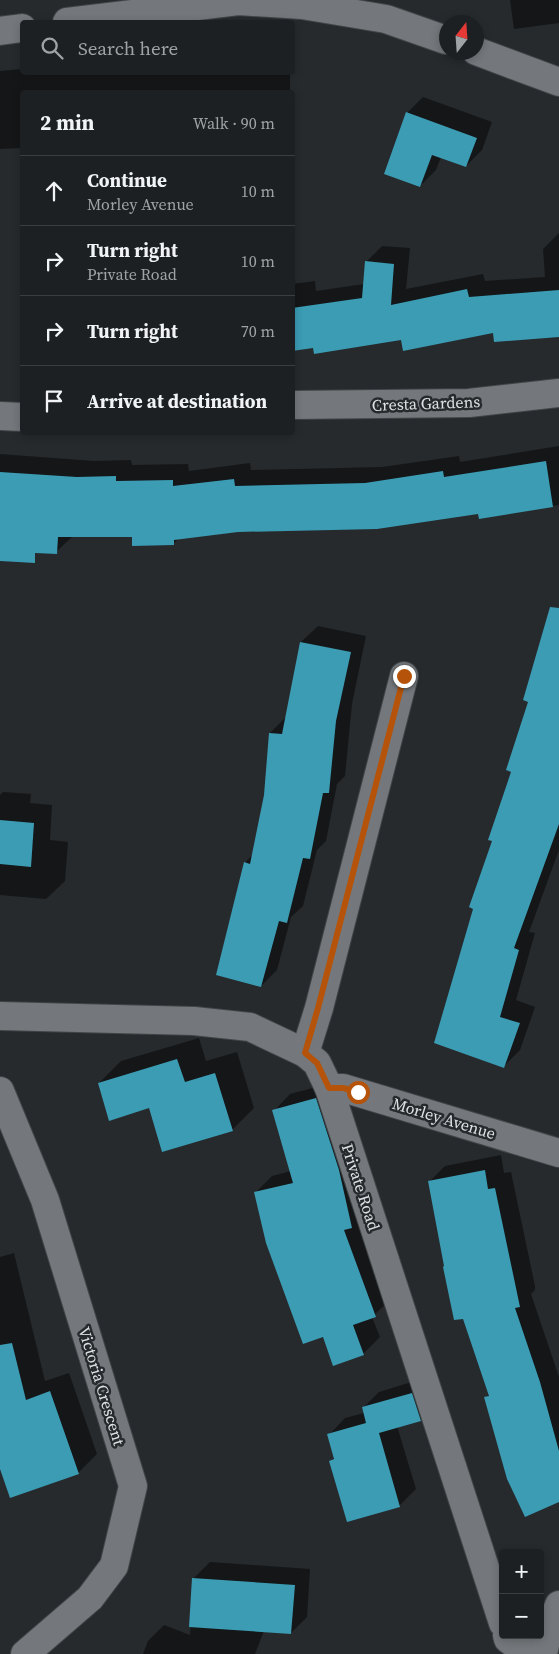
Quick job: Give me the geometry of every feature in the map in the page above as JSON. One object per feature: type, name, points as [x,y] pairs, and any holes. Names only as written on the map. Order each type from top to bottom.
[{"type":"street","points":[[83,20],[238,1],[390,9],[439,36]]},
{"type":"street","points":[[0,31],[20,28]]},
{"type":"street","points":[[484,53],[559,82]]},
{"type":"street","name":"Cresta Gardens","points":[[295,405],[469,403],[559,393]]},
{"type":"street","points":[[0,416],[20,417]]},
{"type":"street","points":[[305,1053],[321,999],[404,676]]},
{"type":"street","name":"Private Road","points":[[0,1016],[194,1021],[250,1027],[305,1053],[317,1063],[329,1088],[499,1611]]},
{"type":"street","name":"Morley Avenue","points":[[329,1088],[343,1088],[559,1153]]},
{"type":"street","name":"Victoria Crescent","points":[[0,1091],[45,1200],[133,1486],[114,1566],[90,1598],[25,1654]]},
{"type":"street","points":[[543,1654],[547,1636],[559,1605]]},
{"type":"street","points":[[508,1639],[528,1654]]},
{"type":"building","points":[[406,112],[477,138],[466,167],[432,155],[420,187],[384,174]]},
{"type":"building","points":[[365,261],[394,264],[391,305],[467,289],[469,297],[559,290],[559,337],[494,342],[493,333],[403,351],[401,340],[314,354],[313,348],[295,351],[295,308],[362,298]]},
{"type":"building","points":[[546,461],[553,507],[479,519],[478,514],[377,529],[238,532],[174,540],[174,545],[132,546],[132,537],[58,537],[57,554],[35,553],[35,563],[0,561],[0,472],[77,477],[116,476],[116,481],[173,480],[173,486],[234,479],[235,486],[365,483],[443,471],[444,477]]},
{"type":"building","points":[[550,607],[559,608],[559,824],[514,948],[519,950],[500,1017],[520,1023],[504,1068],[434,1043],[473,909],[469,907],[492,841],[488,840],[511,772],[506,770],[528,702],[523,700]]},
{"type":"building","points":[[300,642],[351,652],[336,721],[329,793],[323,793],[310,859],[303,858],[287,923],[279,921],[261,987],[216,975],[244,862],[250,864],[264,795],[269,733],[282,734]]},
{"type":"building","points":[[0,820],[34,823],[31,867],[0,864]]},
{"type":"building","points":[[177,1059],[185,1082],[215,1073],[233,1131],[162,1152],[149,1108],[109,1121],[98,1083]]},
{"type":"building","points":[[316,1098],[339,1170],[352,1228],[344,1230],[376,1317],[353,1325],[364,1355],[333,1366],[323,1337],[303,1344],[266,1243],[254,1192],[293,1183],[272,1110]]},
{"type":"building","points":[[485,1170],[488,1189],[495,1188],[520,1307],[515,1308],[540,1382],[559,1451],[559,1502],[525,1517],[507,1479],[484,1397],[489,1396],[463,1319],[454,1320],[428,1181]]},
{"type":"building","points":[[12,1343],[26,1400],[50,1391],[79,1474],[10,1498],[0,1469],[0,1345]]},
{"type":"building","points":[[412,1393],[421,1421],[379,1433],[400,1507],[347,1522],[329,1461],[334,1459],[327,1434],[366,1423],[362,1407]]},
{"type":"building","points":[[192,1578],[295,1585],[291,1634],[189,1627]]},
{"type":"route","points":[[358,1092],[343,1088],[329,1088],[317,1063],[305,1053],[404,676]]}]
